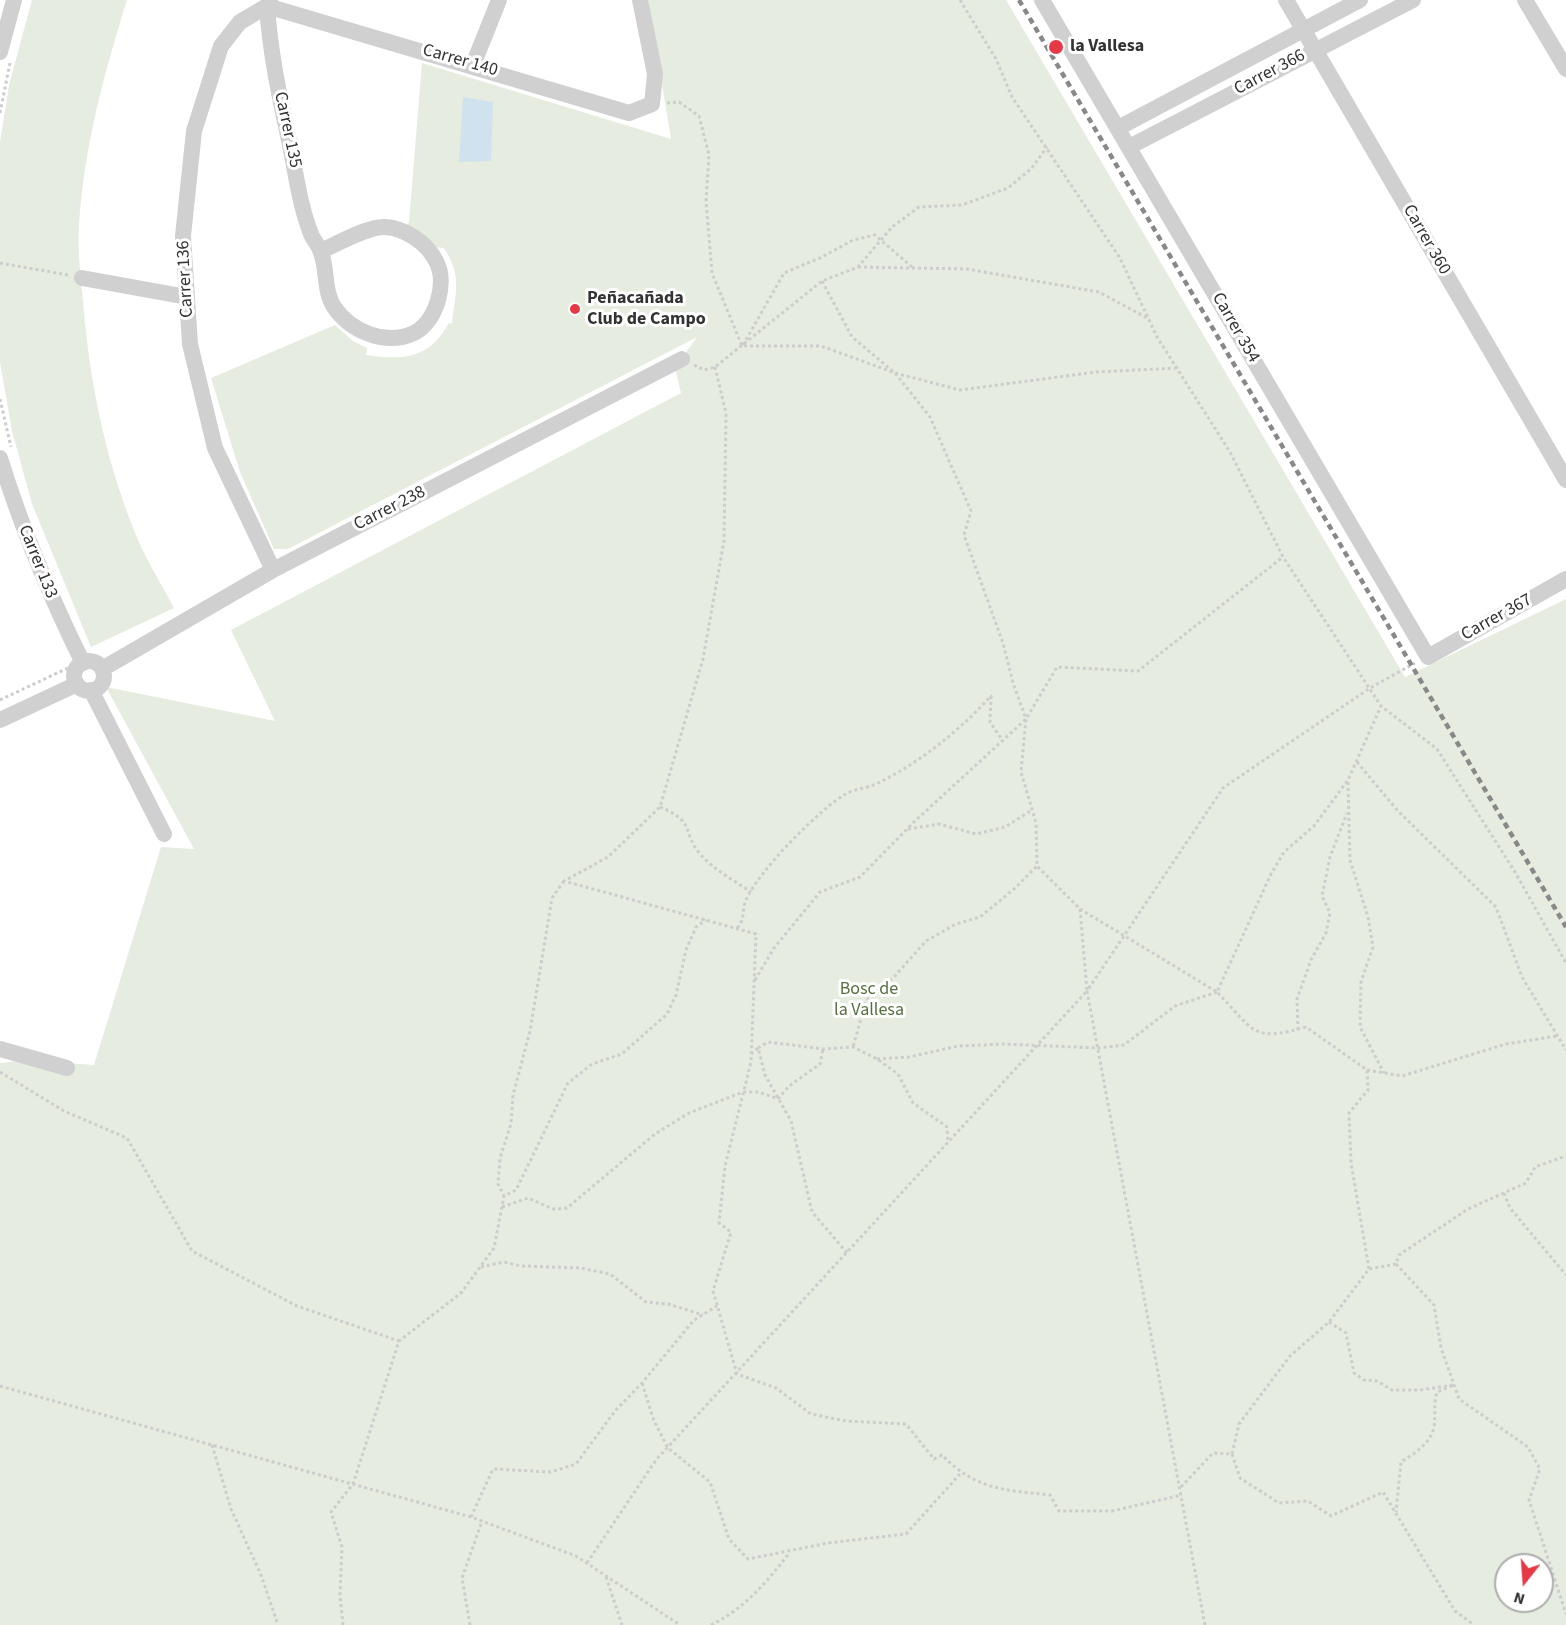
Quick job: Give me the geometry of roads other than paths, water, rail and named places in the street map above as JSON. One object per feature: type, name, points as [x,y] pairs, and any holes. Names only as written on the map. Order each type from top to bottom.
[{"type":"street","points":[[0,52],[14,0]]},
{"type":"street","points":[[473,65],[499,0]]},
{"type":"street","name":"Carrer 140","points":[[269,3],[629,113],[652,104],[655,74],[640,0]]},
{"type":"street","name":"Carrer 354","points":[[1042,0],[1428,657]]},
{"type":"street","name":"Carrer 360","points":[[1286,0],[1566,480]]},
{"type":"street","name":"Carrer 366","points":[[1118,128],[1360,0]]},
{"type":"street","name":"Carrer 366","points":[[1129,147],[1413,0]]},
{"type":"street","points":[[1525,0],[1566,69]]},
{"type":"street","name":"Carrer 135","points":[[269,3],[269,45],[302,202],[312,236],[321,251],[324,275],[334,307],[359,330],[389,340],[416,332],[435,312],[440,285],[437,262],[424,246],[407,232],[383,227],[356,235],[321,251]]},
{"type":"street","name":"Carrer 136","points":[[269,3],[240,22],[221,46],[194,131],[183,236],[190,344],[215,448],[273,570]]},
{"type":"street","points":[[82,278],[187,297]]},
{"type":"street","name":"Carrer 238","points":[[102,669],[273,570],[682,359]]},
{"type":"street","name":"Carrer 133","points":[[0,458],[18,514],[52,600],[83,663]]},
{"type":"street","name":"Carrer 367","points":[[1428,657],[1566,579]]},
{"type":"street","points":[[0,720],[84,687],[103,682],[102,669],[96,663],[83,663],[75,671],[84,687],[164,834]]},
{"type":"street","points":[[0,1049],[67,1068]]},
{"type":"water","points":[[463,97],[493,102],[491,161],[459,162]]},
{"type":"railway","points":[[1019,0],[1566,927]]},
{"type":"place","name":"la Vallesa","points":[[1056,47]]},
{"type":"place","name":"Peñacañada Club de Campo","points":[[575,309]]},
{"type":"park label","name":"Bosc de la Vallesa","points":[[869,1000]]}]
